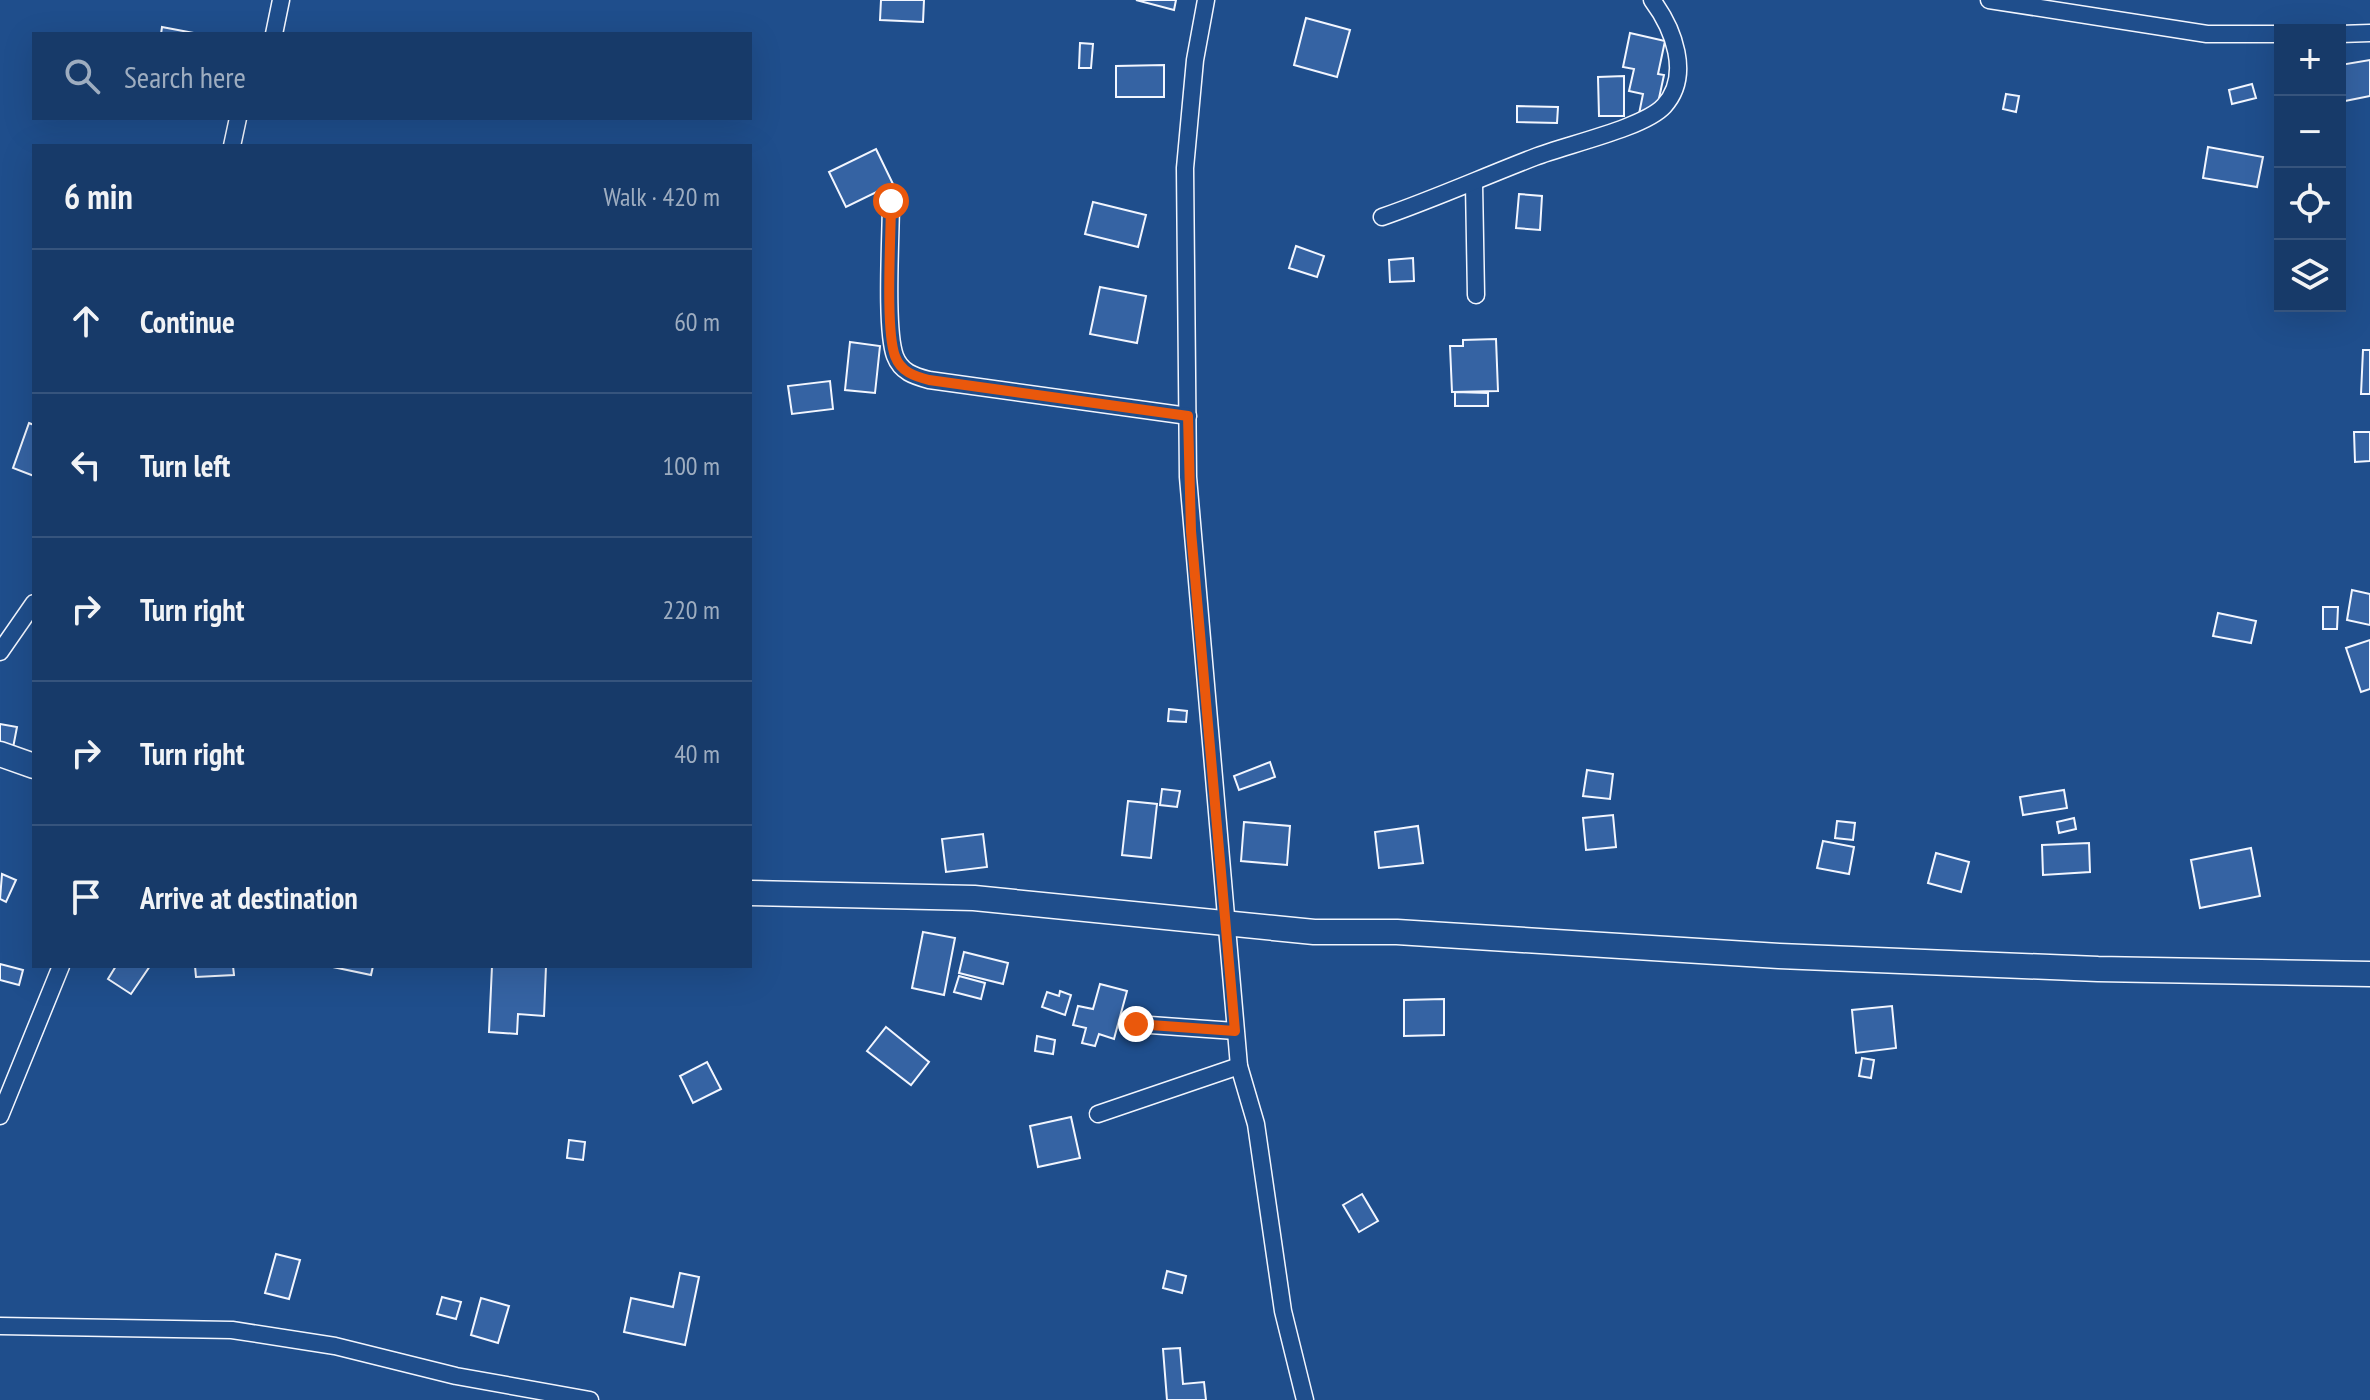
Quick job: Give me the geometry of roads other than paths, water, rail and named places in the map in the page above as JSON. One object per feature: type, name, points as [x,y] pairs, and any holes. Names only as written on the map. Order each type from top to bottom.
[{"type":"street","points":[[274,32],[281,0]]},
{"type":"street","points":[[1206,0],[1195,60],[1185,168],[1191,531],[1239,1066],[1256,1124],[1283,1311],[1305,1400]]},
{"type":"street","points":[[1382,217],[1474,184],[1663,108],[1675,86],[1677,45],[1669,23],[1652,0]]},
{"type":"street","points":[[1989,0],[2207,34],[2274,34]]},
{"type":"street","points":[[2346,34],[2370,33]]},
{"type":"street","points":[[232,144],[238,120]]},
{"type":"street","points":[[1474,184],[1476,295]]},
{"type":"street","points":[[891,201],[892,332],[895,357],[907,374],[929,380],[1188,416]]},
{"type":"street","points":[[0,652],[32,606]]},
{"type":"street","points":[[0,754],[32,765]]},
{"type":"street","points":[[752,893],[974,898],[1314,932],[1397,932],[1779,956],[2098,969],[2370,974]]},
{"type":"street","points":[[0,1116],[60,968]]},
{"type":"street","points":[[1136,1024],[1235,1031]]},
{"type":"street","points":[[1098,1114],[1239,1066]]},
{"type":"street","points":[[0,1326],[232,1330],[335,1346],[456,1376],[590,1400]]}]
